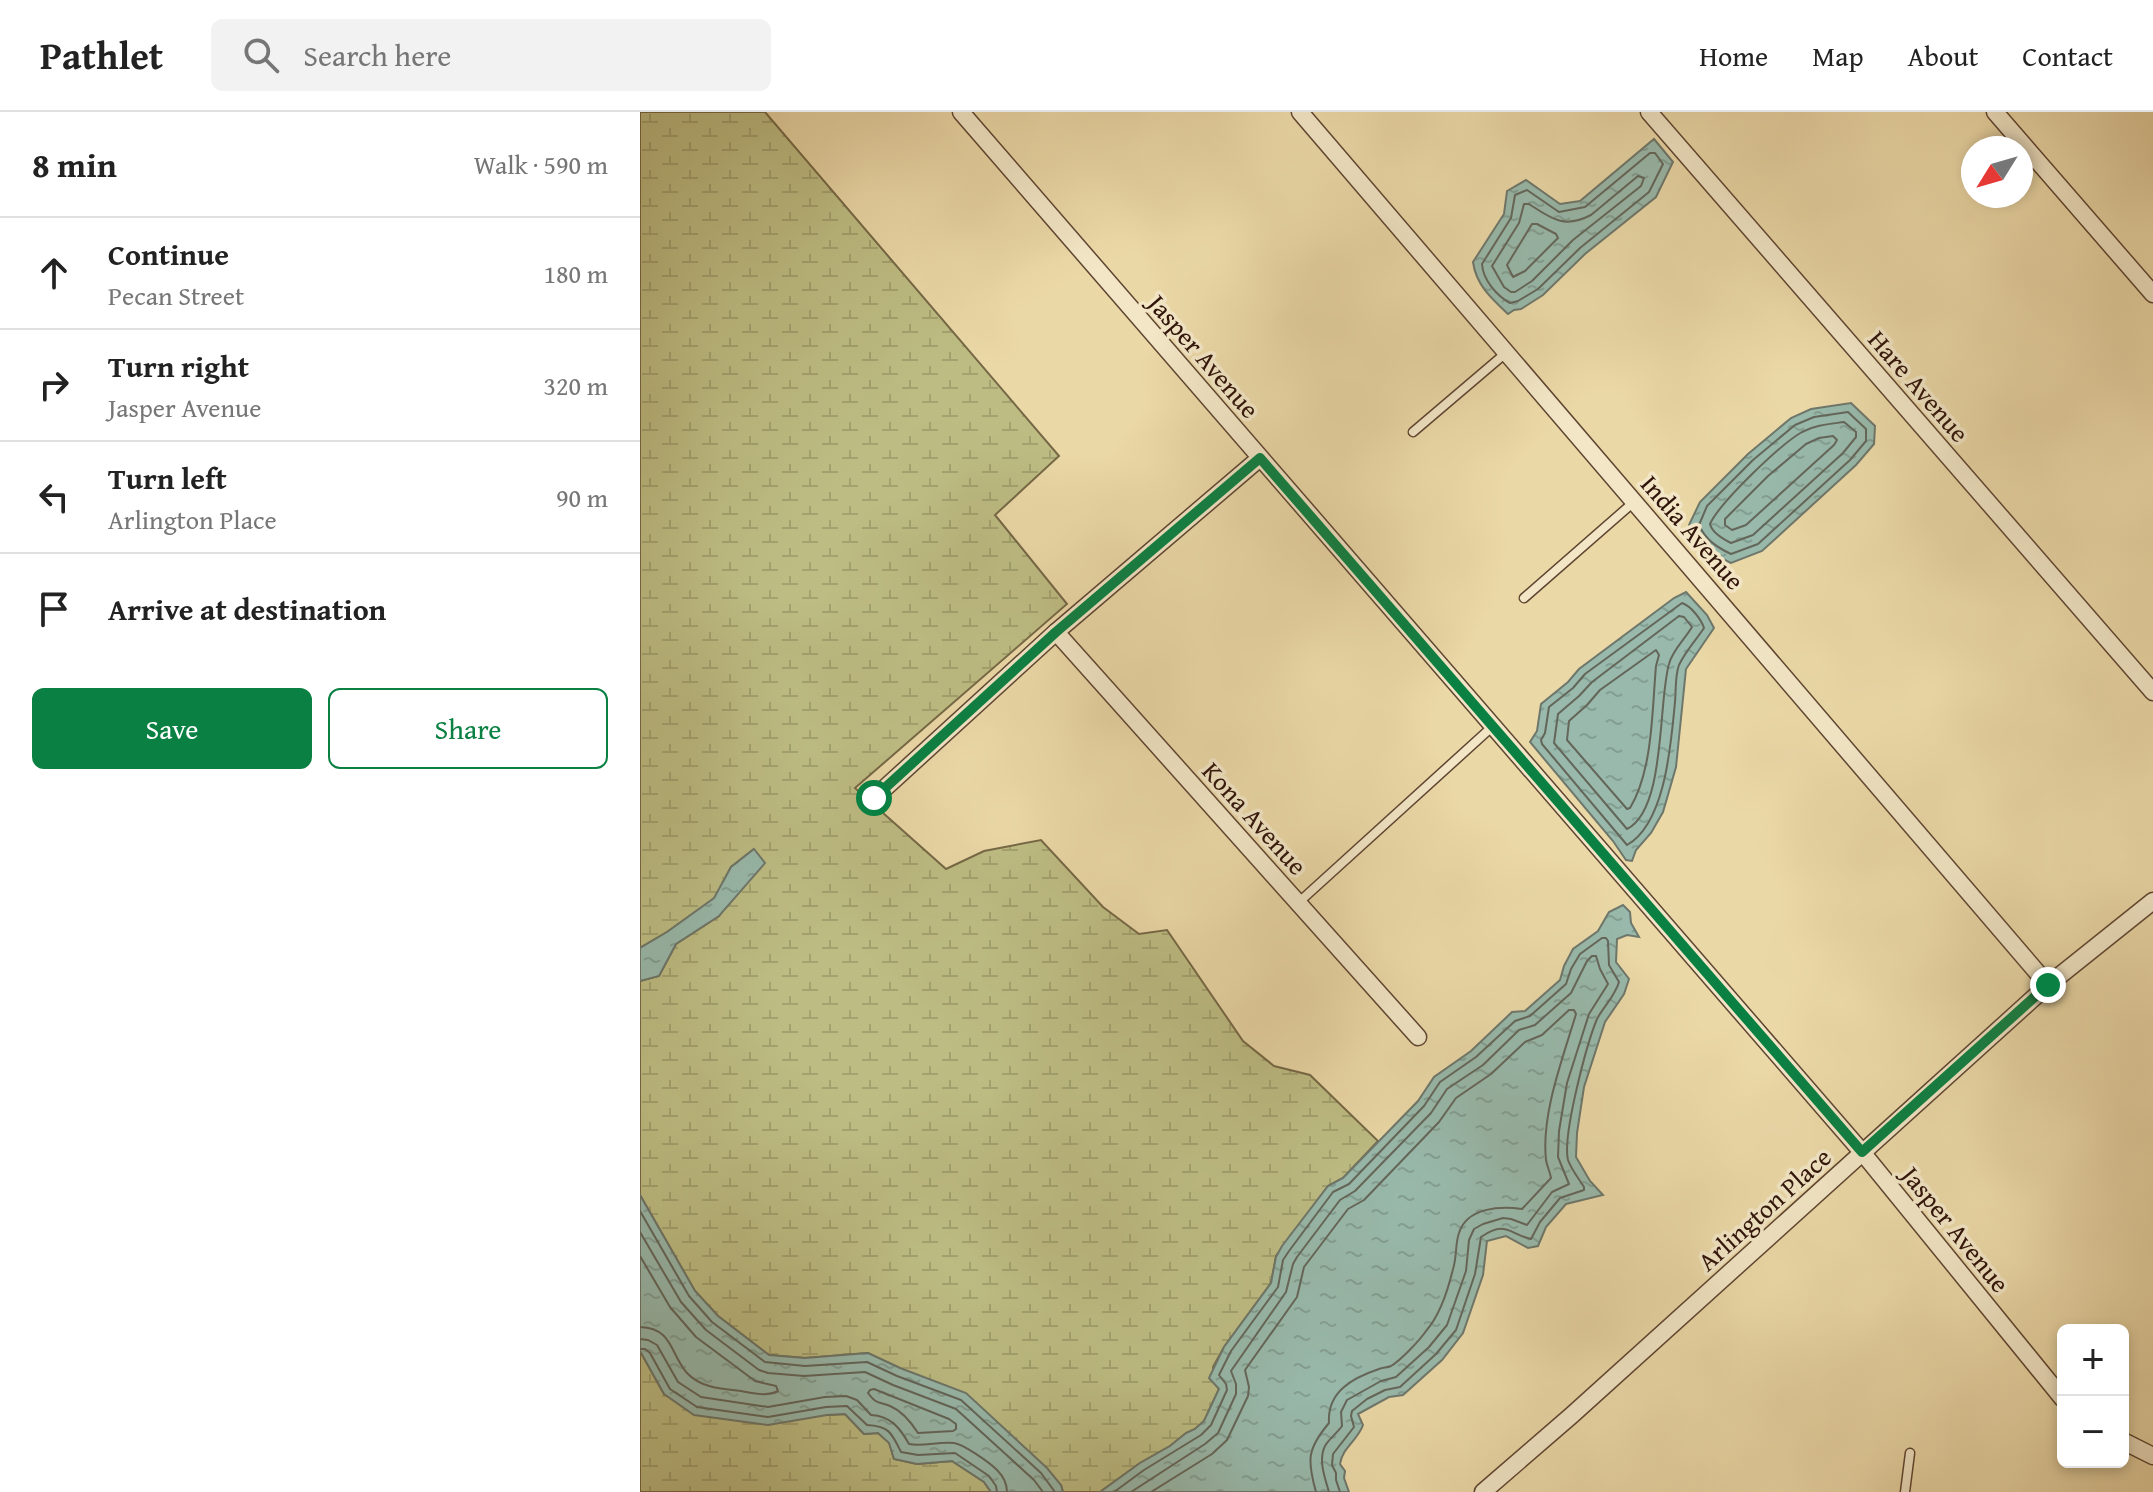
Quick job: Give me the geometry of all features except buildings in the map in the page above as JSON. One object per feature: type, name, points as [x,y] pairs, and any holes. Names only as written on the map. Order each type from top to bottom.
[{"type":"street","name":"Jasper Avenue","points":[[961,112],[1862,1152],[2061,1396]]},
{"type":"street","name":"India Avenue","points":[[1300,112],[2048,985]]},
{"type":"street","points":[[1995,112],[2153,294]]},
{"type":"street","name":"Hare Avenue","points":[[1652,113],[2153,692]]},
{"type":"street","points":[[874,798],[1056,632],[1260,458]]},
{"type":"street","name":"Kona Avenue","points":[[1056,632],[1418,1037]]},
{"type":"street","name":"Arlington Place","points":[[1483,1492],[2048,985],[2153,901]]},
{"type":"street","points":[[2129,1444],[2153,1456]]},
{"type":"lane","points":[[1413,432],[1507,352]]},
{"type":"lane","points":[[1524,598],[1635,501]]},
{"type":"lane","points":[[1298,903],[1493,726]]},
{"type":"lane","points":[[1905,1492],[1910,1453]]},
{"type":"green space","points":[[640,112],[765,112],[1059,456],[995,515],[1067,604],[855,788],[946,869],[984,851],[1041,840],[1103,907],[1139,934],[1167,930],[1243,1041],[1274,1066],[1310,1075],[1378,1141],[1343,1178],[1328,1186],[1276,1256],[1271,1283],[1213,1367],[1214,1382],[1219,1389],[1204,1421],[1100,1492],[1063,1492],[1061,1485],[900,1368],[868,1353],[805,1358],[769,1355],[718,1316],[695,1291],[640,1195],[640,981],[659,976],[676,944],[719,916],[754,849],[731,867],[715,898],[640,948]]},
{"type":"green space","points":[[640,1351],[664,1394],[827,1415],[845,1414],[864,1434],[878,1433],[889,1442],[894,1459],[917,1464],[952,1461],[984,1482],[991,1492],[640,1492]]},
{"type":"water","points":[[1654,139],[1673,162],[1656,197],[1585,254],[1543,295],[1508,314],[1481,285],[1473,262],[1504,214],[1507,191],[1526,180],[1560,204],[1580,201]]},
{"type":"water","points":[[1851,403],[1875,426],[1874,444],[1856,465],[1762,551],[1731,563],[1702,543],[1689,525],[1700,502],[1748,454],[1791,418],[1811,409]]},
{"type":"water","points":[[1686,592],[1707,615],[1714,628],[1686,669],[1676,767],[1663,812],[1636,850],[1632,861],[1626,860],[1530,742],[1537,731],[1541,704],[1579,669]]},
{"type":"water","points":[[754,849],[765,863],[719,916],[676,944],[659,976],[640,981],[640,948],[714,898],[731,867]]},
{"type":"water","points":[[1623,905],[1630,912],[1631,923],[1639,937],[1627,935],[1617,939],[1616,962],[1629,979],[1624,994],[1605,1022],[1584,1087],[1577,1133],[1576,1157],[1590,1181],[1603,1195],[1566,1204],[1546,1227],[1538,1246],[1528,1248],[1506,1236],[1487,1241],[1483,1275],[1463,1333],[1442,1360],[1403,1395],[1389,1397],[1358,1414],[1363,1425],[1340,1464],[1345,1471],[1349,1492],[1100,1492],[1204,1421],[1219,1389],[1209,1378],[1224,1347],[1271,1283],[1276,1257],[1282,1246],[1328,1186],[1343,1178],[1418,1101],[1434,1077],[1471,1051],[1512,1012],[1525,1011],[1560,980],[1573,949],[1598,931],[1609,912]]},
{"type":"water","points":[[640,1195],[695,1291],[718,1316],[769,1355],[805,1358],[868,1353],[966,1393],[1047,1468],[1063,1492],[991,1492],[984,1482],[952,1461],[917,1464],[894,1459],[889,1443],[878,1433],[864,1434],[845,1414],[768,1425],[694,1415],[664,1394],[640,1351]]},
{"type":"route","points":[[874,798],[1056,632],[1260,458],[1862,1152],[2048,985]]}]
